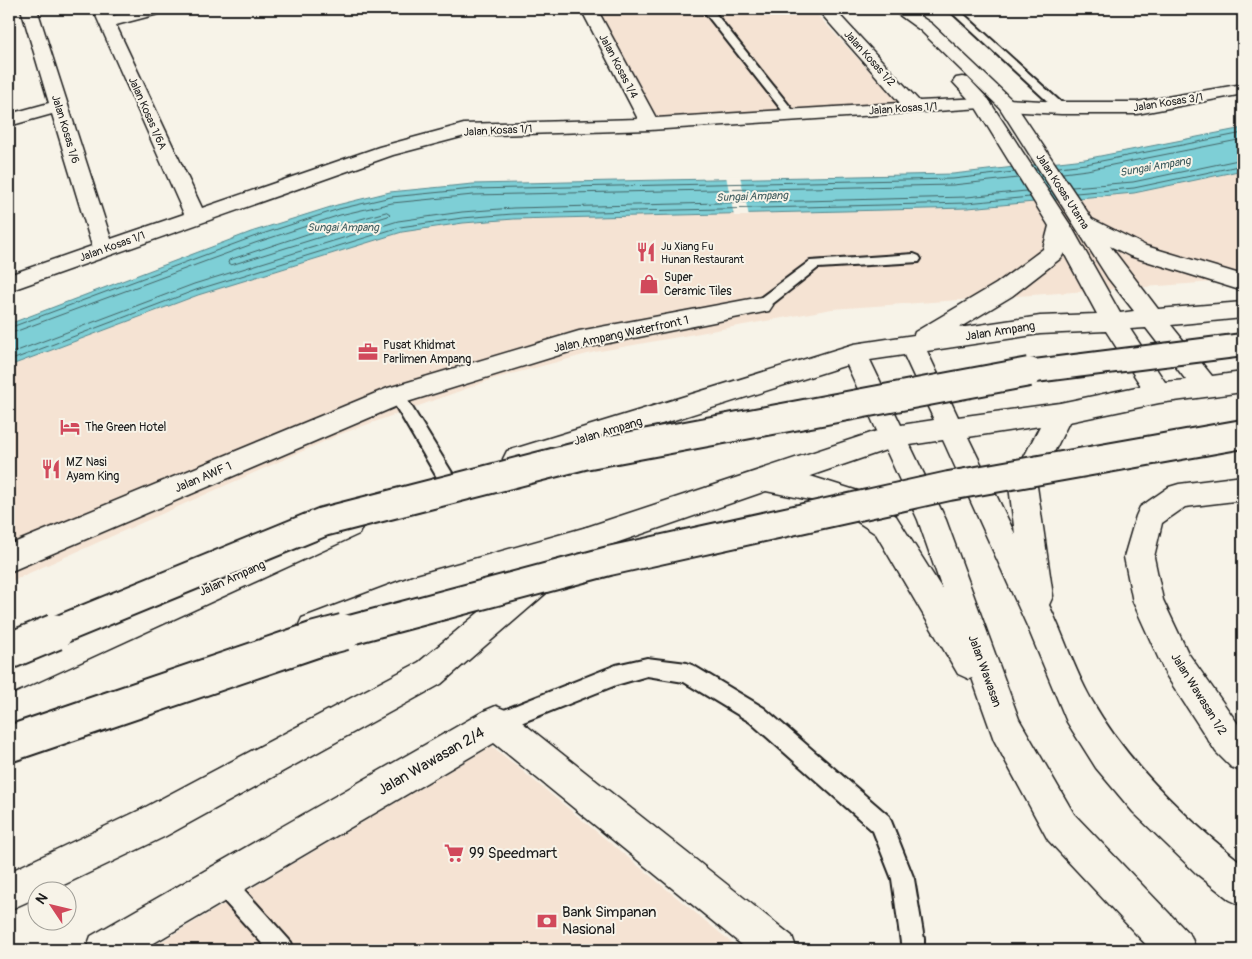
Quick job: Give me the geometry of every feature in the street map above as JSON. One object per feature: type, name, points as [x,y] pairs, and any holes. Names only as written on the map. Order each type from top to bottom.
[{"type":"main road","name":"Jalan Kosas 1/6","points":[[29,9],[104,250]]},
{"type":"main road","points":[[104,16],[160,9]]},
{"type":"main road","name":"Jalan Kosas 1/4","points":[[589,9],[650,124]]},
{"type":"main road","name":"Jalan Kosas 1/2","points":[[825,9],[915,108]]},
{"type":"main road","name":"Jalan Kosas Utama","points":[[902,11],[913,34],[947,65],[985,109],[1068,219],[1154,318],[1205,386]]},
{"type":"main road","name":"Jalan Kosas Utama","points":[[902,11],[926,27],[962,60],[1010,109],[1068,219],[1113,322],[1159,393]]},
{"type":"main road","name":"Jalan Kosas 1/6A","points":[[104,16],[195,216]]},
{"type":"main road","name":"Jalan Kosas 3/1","points":[[1010,109],[1137,108],[1243,89]]},
{"type":"main road","points":[[9,120],[60,106]]},
{"type":"main road","name":"Jalan Kosas 1/1","points":[[9,283],[386,150],[464,130],[650,124],[915,108],[985,109]]},
{"type":"main road","points":[[1243,283],[1138,251],[1068,219],[1053,253],[1004,290],[912,346],[1041,621],[1079,710],[1108,756],[1145,800],[1210,861],[1243,887]]},
{"type":"main road","name":"Jalan Ampang Waterfront 1","points":[[397,395],[579,340],[761,305]]},
{"type":"main road","name":"Jalan Ampang","points":[[9,679],[448,480],[658,416],[854,353],[912,346],[1040,325],[1113,322],[1243,310]]},
{"type":"main road","points":[[9,651],[323,522],[574,458],[1012,374],[1243,345]]},
{"type":"main road","name":"Jalan Wawasan","points":[[854,353],[932,520],[1006,728],[1061,827],[1177,950]]},
{"type":"main road","points":[[9,754],[88,716],[413,590],[587,540],[892,437],[1060,412],[1159,393],[1243,382]]},
{"type":"main road","name":"Jalan AWF 1","points":[[9,559],[397,395]]},
{"type":"main road","points":[[1041,621],[1023,486],[1060,412]]},
{"type":"main road","points":[[9,744],[314,640],[610,561],[949,486],[1243,434]]},
{"type":"main road","points":[[766,479],[821,490],[848,500],[886,525],[952,633],[1006,728]]},
{"type":"main road","name":"Jalan Wawasan 1/2","points":[[1243,488],[1179,496],[1150,516],[1139,557],[1148,602],[1177,664],[1228,740],[1243,755]]},
{"type":"main road","points":[[9,891],[154,824],[430,673],[587,540]]},
{"type":"main road","name":"Jalan Wawasan 2/4","points":[[106,950],[496,724],[778,950]]},
{"type":"lane","points":[[707,9],[792,116]]},
{"type":"lane","points":[[953,9],[1061,108]]},
{"type":"lane","points":[[761,305],[815,264],[914,259]]},
{"type":"lane","points":[[397,395],[448,480]]},
{"type":"lane","points":[[496,724],[616,675],[647,667],[687,673],[757,715],[881,824],[902,879],[913,939],[913,950]]},
{"type":"lane","points":[[222,882],[283,950]]},
{"type":"shaded area","points":[[598,9],[812,9],[899,103],[657,117]]},
{"type":"shaded area","points":[[1243,170],[1243,280],[832,309],[595,352],[493,379],[341,434],[9,582],[9,366],[198,295],[402,232],[463,223],[514,219],[968,208],[1134,193]]},
{"type":"shaded area","points":[[492,746],[741,950],[147,950]]},
{"type":"water","name":"Sungai Ampang","points":[[1243,128],[1243,170],[1134,193],[968,208],[514,219],[463,223],[402,232],[198,295],[9,366],[9,324],[251,232],[337,205],[390,192],[473,184],[953,174],[1085,159]]},
{"type":"pier","points":[[726,176],[740,176],[749,216],[734,216]]},
{"type":"place","name":"Ju Xiang Fu Hunan Restaurant","points":[[646,252]]},
{"type":"place","name":"Super Ceramic Tiles","points":[[649,284]]},
{"type":"place","name":"Pusat Khidmat Parlimen Ampang","points":[[368,352]]},
{"type":"place","name":"The Green Hotel","points":[[70,427]]},
{"type":"place","name":"MZ Nasi Ayam King","points":[[51,469]]},
{"type":"place","name":"99 Speedmart","points":[[454,853]]},
{"type":"place","name":"Bank Simpanan Nasional","points":[[547,921]]}]
